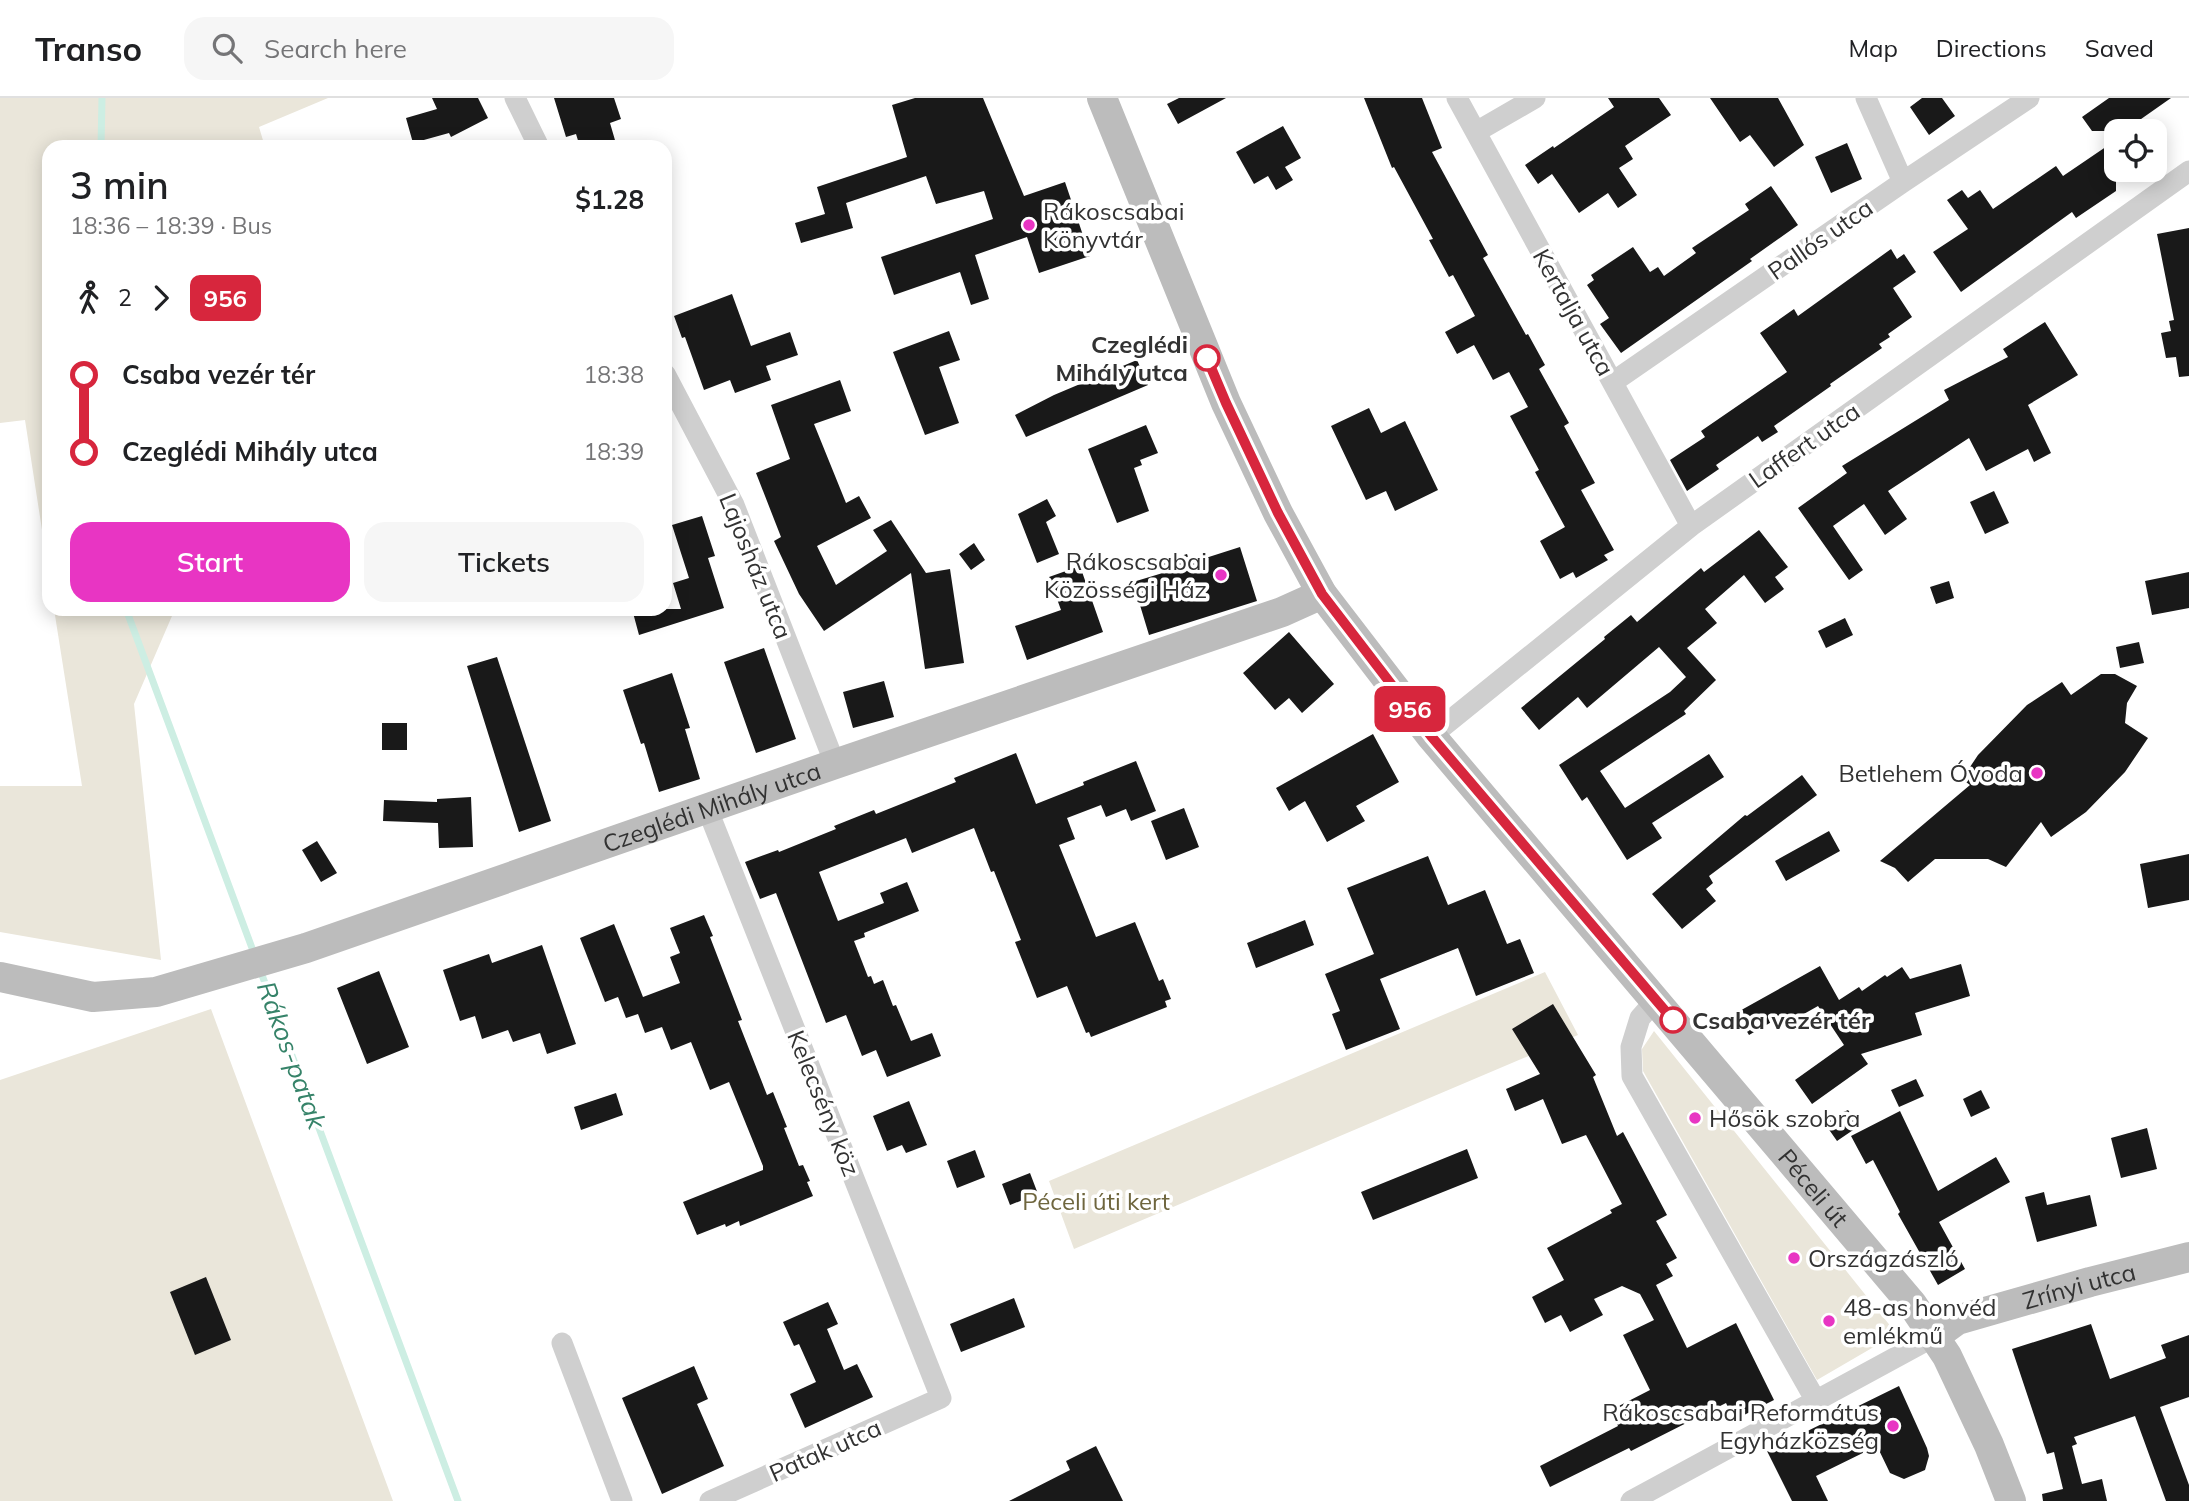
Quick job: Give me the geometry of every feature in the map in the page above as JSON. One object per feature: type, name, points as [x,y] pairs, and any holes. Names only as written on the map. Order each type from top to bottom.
[{"type":"main road","name":"Péceli út","points":[[1102,98],[1226,403],[1278,513],[1322,594],[1431,736],[1912,1304],[1947,1356],[1989,1445],[2011,1501]]},
{"type":"main road","name":"Czeglédi Mihály utca","points":[[0,977],[93,997],[156,992],[294,951],[1282,612],[1322,594]]},
{"type":"main road","name":"Zrínyi utca","points":[[1935,1336],[1957,1320],[2090,1282],[2189,1258]]},
{"type":"street","points":[[515,98],[536,140]]},
{"type":"street","name":"Kertalja utca","points":[[1457,98],[1691,526]]},
{"type":"street","points":[[1476,132],[1535,98]]},
{"type":"street","points":[[1866,98],[1903,182]]},
{"type":"street","name":"Pallós utca","points":[[1613,382],[2029,98]]},
{"type":"street","name":"Laffert utca","points":[[1431,736],[1691,526],[2189,172]]},
{"type":"street","name":"Lajosház utca","points":[[672,387],[734,505],[835,764]]},
{"type":"street","name":"Kelecsény köz","points":[[707,808],[941,1398]]},
{"type":"street","points":[[1656,1000],[1640,1018],[1631,1047],[1632,1076],[1816,1401]]},
{"type":"street","points":[[1631,1501],[1935,1336]]},
{"type":"street","points":[[562,1343],[622,1501]]},
{"type":"street","name":"Patak utca","points":[[710,1501],[941,1398]]},
{"type":"green space","points":[[0,98],[328,98],[259,127],[263,140],[42,140],[42,530],[25,420],[0,423]]},
{"type":"green space","points":[[55,616],[172,616],[134,704],[161,960],[0,932],[0,786],[82,786]]},
{"type":"green space","name":"Péceli úti kert","points":[[1545,972],[1578,1035],[1074,1249],[1049,1181]]},
{"type":"green space","points":[[211,1009],[393,1501],[0,1501],[0,1080]]},
{"type":"green space","name":"Csaba vezér tér","points":[[1654,1031],[1896,1334],[1817,1380],[1643,1071],[1642,1049]]},
{"type":"building","points":[[432,98],[478,98],[488,118],[451,137],[449,133],[424,140],[412,140],[406,118],[437,109]]},
{"type":"building","points":[[554,98],[614,98],[621,119],[610,123],[615,140],[578,140],[576,134],[566,137]]},
{"type":"building","points":[[915,98],[983,98],[1024,196],[1065,182],[1090,256],[1039,273],[1027,237],[975,255],[989,299],[971,305],[960,272],[894,295],[881,257],[993,219],[984,191],[936,204],[926,176],[846,203],[853,228],[801,243],[795,223],[825,214],[817,187],[907,157],[892,105]]},
{"type":"building","points":[[1179,98],[1226,98],[1178,124],[1167,104]]},
{"type":"building","points":[[1364,98],[1422,98],[1442,148],[1432,152],[1488,255],[1483,258],[1545,365],[1539,369],[1569,423],[1564,426],[1595,483],[1581,490],[1614,550],[1604,555],[1608,560],[1576,578],[1573,572],[1560,579],[1540,541],[1565,527],[1535,472],[1539,470],[1510,416],[1528,407],[1509,372],[1493,380],[1474,345],[1457,354],[1445,332],[1475,316],[1453,275],[1449,277],[1429,240],[1433,239],[1394,167],[1392,168]]},
{"type":"building","points":[[1608,98],[1659,98],[1671,115],[1625,146],[1633,159],[1619,168],[1637,195],[1618,208],[1608,193],[1579,213],[1552,174],[1538,184],[1525,165],[1614,107]]},
{"type":"building","points":[[1710,98],[1778,98],[1804,145],[1774,167],[1750,135],[1740,142]]},
{"type":"building","points":[[1922,98],[1942,98],[1955,116],[1929,135],[1910,107]]},
{"type":"building","points":[[2109,98],[2171,98],[2141,119],[2104,119],[2104,131],[2092,131],[2082,117]]},
{"type":"building","points":[[1283,126],[1301,158],[1285,167],[1293,180],[1276,190],[1268,176],[1254,184],[1236,152]]},
{"type":"building","points":[[1847,143],[1862,179],[1831,193],[1815,157]]},
{"type":"building","points":[[2104,148],[2104,182],[2116,182],[2116,191],[2076,218],[2072,212],[1961,292],[1933,252],[1968,229],[1947,200],[1962,190],[1968,198],[1980,190],[1993,209],[2056,166],[2063,176]]},
{"type":"building","points":[[1771,186],[1798,225],[1750,259],[1752,261],[1621,353],[1600,324],[1609,318],[1587,285],[1594,280],[1591,275],[1633,247],[1650,272],[1658,267],[1664,276],[1696,253],[1692,248],[1749,210],[1745,204]]},
{"type":"building","points":[[2189,228],[2189,376],[2179,377],[2176,357],[2166,358],[2161,333],[2171,331],[2169,321],[2174,320],[2157,234]]},
{"type":"building","points":[[1891,249],[1897,259],[1904,254],[1916,272],[1893,288],[1912,317],[1888,334],[1890,337],[1879,344],[1882,348],[1774,426],[1778,432],[1762,442],[1758,436],[1716,465],[1719,469],[1687,491],[1670,460],[1705,437],[1701,431],[1787,372],[1760,333],[1794,309],[1798,316]]},
{"type":"building","points":[[732,294],[751,346],[790,332],[798,355],[766,366],[771,380],[735,393],[730,380],[704,390],[685,337],[682,338],[674,316]]},
{"type":"building","points":[[2045,322],[2078,375],[2028,405],[2051,453],[2034,462],[2028,449],[1986,471],[1969,438],[1888,491],[1907,519],[1885,535],[1864,504],[1833,526],[1863,570],[1849,580],[1798,508],[1847,473],[1842,466],[1949,400],[1944,390],[2008,357],[2003,349]]},
{"type":"building","points":[[949,331],[960,360],[939,367],[959,423],[925,435],[893,352]]},
{"type":"building","points":[[1137,360],[1148,385],[1026,437],[1015,415],[1054,395]]},
{"type":"building","points":[[840,380],[851,411],[814,424],[846,503],[859,496],[871,518],[817,546],[836,585],[887,551],[873,530],[891,520],[926,573],[950,569],[964,663],[925,669],[911,573],[824,631],[799,594],[774,541],[781,537],[756,473],[790,459],[771,405]]},
{"type":"building","points":[[1369,408],[1381,433],[1405,421],[1438,490],[1395,511],[1386,491],[1366,500],[1331,426]]},
{"type":"building","points":[[1146,425],[1158,453],[1140,460],[1142,465],[1134,468],[1149,511],[1117,523],[1088,449]]},
{"type":"building","points":[[1994,491],[2009,523],[1985,534],[1970,502]]},
{"type":"building","points":[[1047,499],[1056,516],[1046,522],[1059,554],[1037,563],[1018,514]]},
{"type":"building","points":[[702,516],[715,556],[708,558],[724,608],[639,635],[634,616],[672,616],[672,609],[681,609],[673,583],[689,578],[672,525]]},
{"type":"building","points":[[1759,530],[1788,567],[1775,577],[1784,589],[1765,603],[1744,575],[1705,609],[1717,623],[1687,648],[1716,680],[1684,711],[1686,714],[1600,771],[1625,808],[1709,754],[1724,777],[1652,823],[1662,838],[1627,860],[1587,797],[1582,801],[1559,765],[1670,692],[1686,677],[1659,647],[1587,708],[1578,697],[1539,730],[1521,708],[1631,615],[1637,622],[1701,568],[1704,572]]},
{"type":"building","points":[[974,543],[985,560],[971,570],[959,554]]},
{"type":"building","points":[[1240,547],[1257,601],[1149,635],[1133,582],[1166,572],[1162,562],[1187,554],[1190,563]]},
{"type":"building","points":[[1080,566],[1103,632],[1027,660],[1015,626],[1061,610],[1049,577]]},
{"type":"building","points":[[2189,572],[2189,608],[2152,615],[2145,581]]},
{"type":"building","points":[[1949,581],[1954,598],[1936,604],[1930,587]]},
{"type":"building","points":[[1845,618],[1853,635],[1826,648],[1818,631]]},
{"type":"building","points":[[1289,632],[1334,684],[1302,713],[1289,698],[1275,710],[1243,673]]},
{"type":"building","points":[[2139,642],[2144,663],[2120,668],[2116,647]]},
{"type":"building","points":[[764,648],[796,739],[756,753],[724,662]]},
{"type":"building","points":[[497,657],[551,821],[519,832],[467,666]]},
{"type":"building","points":[[672,673],[690,728],[685,729],[700,779],[659,792],[644,743],[641,744],[623,690]]},
{"type":"building","name":"Betlehem Óvoda","points":[[2101,674],[2115,674],[2137,686],[2127,703],[2125,723],[2148,738],[2125,772],[2086,812],[2051,837],[2041,822],[2006,867],[1988,859],[1935,859],[1908,882],[1895,868],[1880,861],[1970,785],[1962,779],[1978,755],[2027,705],[2062,682],[2071,695]]},
{"type":"building","points":[[884,681],[894,717],[853,728],[843,692]]},
{"type":"building","points":[[382,723],[407,723],[407,750],[382,750]]},
{"type":"building","points":[[1373,734],[1399,782],[1356,806],[1365,821],[1327,842],[1305,801],[1289,811],[1276,788]]},
{"type":"building","points":[[1016,753],[1036,804],[1136,761],[1156,811],[1131,821],[1126,809],[1106,817],[1101,805],[1067,818],[1075,839],[1059,845],[1096,937],[1135,922],[1159,981],[1163,979],[1171,999],[1165,1001],[1167,1007],[1091,1037],[1089,1032],[1086,1033],[1067,986],[1037,998],[1015,942],[1021,940],[974,828],[912,853],[906,838],[819,872],[838,921],[884,903],[880,893],[907,882],[919,911],[864,933],[865,937],[854,941],[868,977],[871,976],[874,984],[883,980],[911,1041],[932,1033],[941,1056],[887,1077],[876,1050],[862,1056],[846,1015],[826,1023],[776,893],[760,899],[745,862],[778,850],[779,852],[874,810],[876,814],[956,782],[954,778]]},
{"type":"building","points":[[1802,775],[1817,795],[1709,876],[1713,883],[1706,889],[1716,901],[1682,929],[1652,894],[1745,815]]},
{"type":"building","points":[[471,797],[473,847],[439,848],[438,823],[383,821],[384,800],[437,802],[437,799]]},
{"type":"building","points":[[1184,808],[1199,847],[1166,860],[1151,821]]},
{"type":"building","points":[[1829,831],[1840,851],[1786,881],[1775,861]]},
{"type":"building","points":[[317,841],[337,873],[321,882],[302,850]]},
{"type":"building","points":[[2189,854],[2189,900],[2148,908],[2140,864]]},
{"type":"building","points":[[1428,856],[1448,905],[1485,890],[1507,944],[1520,939],[1534,973],[1476,996],[1458,948],[1380,979],[1400,1029],[1346,1050],[1332,1014],[1340,1011],[1325,974],[1374,954],[1347,888]]},
{"type":"building","points":[[704,915],[742,1020],[738,1021],[767,1095],[773,1092],[787,1127],[784,1128],[799,1166],[803,1165],[810,1181],[807,1182],[813,1196],[740,1226],[739,1221],[697,1235],[683,1202],[763,1170],[763,1166],[729,1082],[710,1090],[691,1042],[671,1050],[662,1027],[645,1033],[638,1014],[626,1018],[618,997],[605,1002],[580,938],[614,924],[643,997],[680,983],[670,957],[680,953],[670,928]]},
{"type":"building","points":[[1305,920],[1314,945],[1256,968],[1247,943]]},
{"type":"building","points":[[542,945],[576,1044],[547,1054],[540,1033],[513,1042],[508,1030],[482,1039],[475,1016],[460,1021],[443,970],[489,954],[492,963]]},
{"type":"building","points":[[1961,964],[1970,996],[1915,1013],[1922,1035],[1861,1054],[1868,1064],[1812,1104],[1795,1080],[1844,1045],[1818,1006],[1779,1028],[1775,1020],[1749,1035],[1736,1013],[1820,966],[1839,1000],[1859,987],[1862,991],[1902,967],[1910,979]]},
{"type":"building","points":[[379,971],[409,1047],[367,1064],[337,988]]},
{"type":"building","points":[[1553,1004],[1596,1075],[1593,1077],[1617,1136],[1623,1132],[1667,1215],[1656,1221],[1677,1258],[1666,1264],[1673,1276],[1656,1285],[1687,1348],[1736,1323],[1774,1400],[1734,1420],[1726,1403],[1631,1451],[1629,1448],[1550,1487],[1540,1466],[1618,1426],[1611,1410],[1650,1390],[1623,1335],[1654,1320],[1640,1294],[1622,1286],[1594,1299],[1603,1315],[1570,1332],[1561,1315],[1545,1323],[1532,1297],[1564,1280],[1547,1248],[1612,1213],[1610,1210],[1622,1204],[1586,1135],[1562,1144],[1543,1099],[1515,1111],[1506,1089],[1540,1074],[1512,1029]]},
{"type":"building","points":[[1916,1079],[1924,1096],[1899,1107],[1891,1090]]},
{"type":"building","points":[[1981,1090],[1990,1108],[1971,1117],[1963,1099]]},
{"type":"building","points":[[616,1093],[623,1115],[581,1130],[574,1107]]},
{"type":"building","points":[[909,1101],[927,1145],[906,1153],[902,1145],[887,1151],[873,1116]]},
{"type":"building","points":[[1848,1110],[1859,1126],[1837,1141],[1823,1121]]},
{"type":"building","points":[[1900,1111],[1938,1191],[1996,1157],[2010,1182],[1939,1222],[1965,1269],[1938,1285],[1898,1214],[1900,1212],[1873,1160],[1866,1164],[1851,1136]]},
{"type":"building","points":[[2147,1128],[2157,1169],[2121,1178],[2111,1138]]},
{"type":"building","points":[[1467,1149],[1478,1178],[1373,1220],[1361,1192]]},
{"type":"building","points":[[975,1150],[985,1177],[957,1188],[947,1161]]},
{"type":"building","points":[[1030,1173],[1038,1194],[1010,1205],[1002,1184]]},
{"type":"building","points":[[2044,1192],[2047,1205],[2090,1195],[2097,1226],[2037,1242],[2025,1197]]},
{"type":"building","points":[[206,1277],[231,1340],[195,1355],[170,1292]]},
{"type":"building","points":[[1014,1298],[1025,1327],[961,1352],[950,1324]]},
{"type":"building","points":[[828,1302],[838,1324],[827,1329],[844,1370],[857,1364],[873,1397],[805,1428],[790,1394],[816,1382],[799,1344],[794,1346],[783,1322]]},
{"type":"building","points":[[2091,1324],[2110,1379],[2166,1358],[2161,1345],[2189,1335],[2189,1397],[2160,1407],[2189,1485],[2189,1501],[2166,1501],[2135,1416],[2074,1437],[2077,1444],[2072,1446],[2082,1484],[2102,1479],[2107,1501],[2043,1501],[2042,1494],[2063,1489],[2054,1452],[2047,1454],[2012,1349]]},
{"type":"building","points":[[694,1366],[708,1399],[697,1404],[724,1466],[662,1494],[622,1398]]},
{"type":"building","points":[[1899,1386],[1927,1448],[1929,1456],[1925,1470],[1904,1479],[1890,1473],[1877,1446],[1816,1476],[1828,1501],[1792,1501],[1767,1451]]},
{"type":"building","points":[[1096,1446],[1123,1501],[1009,1501],[1070,1470],[1066,1461]]},
{"type":"waterway","name":"Rákos-patak","points":[[101,140],[102,98]]},
{"type":"waterway","name":"Rákos-patak","points":[[129,616],[255,956]]},
{"type":"waterway","name":"Rákos-patak","points":[[259,967],[458,1501]]},
{"type":"bus line","name":"956","points":[[1207,358],[1278,513],[1322,594],[1431,736],[1673,1020]]},
{"type":"place","name":"Rákoscsabai Könyvtár","points":[[1029,225]]},
{"type":"place","name":"Czeglédi Mihály utca","points":[[1207,358]]},
{"type":"place","name":"Rákoscsabai Közösségi Ház","points":[[1221,575]]},
{"type":"place","name":"Betlehem Óvoda","points":[[2037,773]]},
{"type":"place","name":"Csaba vezér tér","points":[[1673,1020]]},
{"type":"place","name":"Hősök szobra","points":[[1695,1118]]},
{"type":"place","name":"Országzászló","points":[[1794,1258]]},
{"type":"place","name":"48-as honvéd emlékmű","points":[[1829,1321]]},
{"type":"place","name":"Rákoscsabai Református Egyházközség","points":[[1893,1426]]}]
